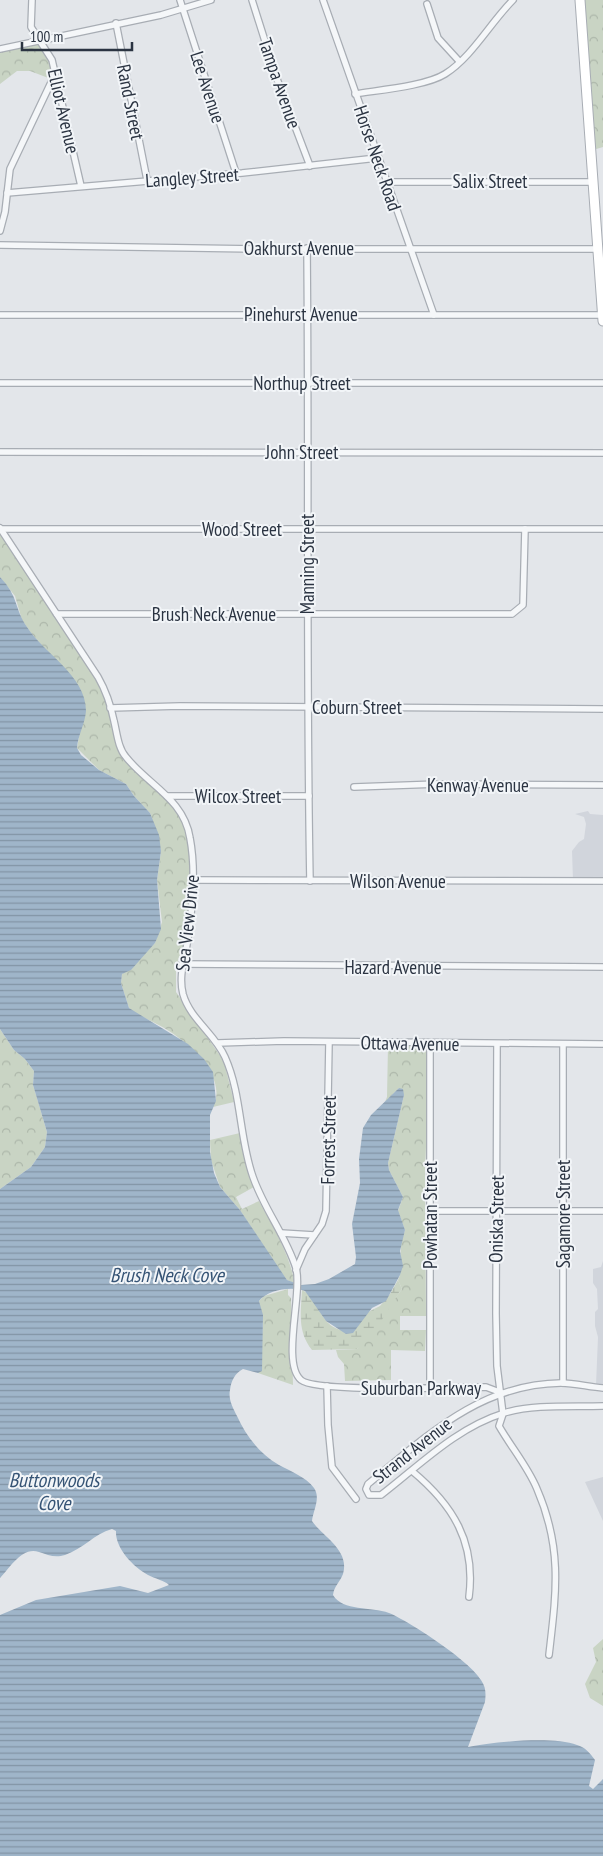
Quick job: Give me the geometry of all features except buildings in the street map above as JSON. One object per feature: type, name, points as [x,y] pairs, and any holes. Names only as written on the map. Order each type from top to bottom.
[{"type":"street","name":"Elliot Avenue","points":[[32,0],[31,27],[38,40],[50,54],[56,72],[81,186]]},
{"type":"street","name":"Lee Avenue","points":[[180,0],[236,174]]},
{"type":"street","points":[[0,49],[182,9],[211,0]]},
{"type":"street","name":"Tampa Avenue","points":[[252,0],[277,79],[310,166]]},
{"type":"street","name":"Horse Neck Road","points":[[323,0],[377,158],[434,315]]},
{"type":"street","points":[[355,94],[433,79],[444,74],[459,61],[513,0]]},
{"type":"street","points":[[580,0],[593,182],[598,197],[598,249],[603,321]]},
{"type":"street","points":[[427,4],[438,38],[459,61]]},
{"type":"street","name":"Rand Street","points":[[116,23],[147,180]]},
{"type":"street","points":[[0,230],[8,179],[13,161],[56,72]]},
{"type":"street","name":"Langley Street","points":[[7,192],[236,174],[377,158]]},
{"type":"street","name":"Salix Street","points":[[386,182],[593,182]]},
{"type":"street","name":"Oakhurst Avenue","points":[[0,245],[598,249]]},
{"type":"street","name":"Manning Street","points":[[307,248],[309,383],[307,614],[310,881]]},
{"type":"street","name":"Pinehurst Avenue","points":[[0,315],[602,315]]},
{"type":"street","name":"Northup Street","points":[[0,383],[603,383]]},
{"type":"street","name":"John Street","points":[[0,452],[603,453]]},
{"type":"street","name":"Wood Street","points":[[0,529],[603,529]]},
{"type":"street","name":"Sea View Drive","points":[[0,529],[98,676],[124,755],[167,796],[186,822],[190,836],[193,880],[188,940],[182,964],[181,980],[186,1002],[218,1043],[234,1083],[252,1176],[268,1211],[281,1233],[296,1270],[295,1371],[300,1379],[309,1385],[327,1386]]},
{"type":"street","name":"Brush Neck Avenue","points":[[57,614],[507,615],[520,610],[524,605],[525,529]]},
{"type":"street","name":"Coburn Street","points":[[110,708],[309,706],[603,709]]},
{"type":"street","name":"Kenway Avenue","points":[[354,787],[438,784],[603,785]]},
{"type":"street","name":"Wilcox Street","points":[[167,796],[309,796]]},
{"type":"street","name":"Wilson Avenue","points":[[193,880],[603,881]]},
{"type":"street","name":"Hazard Avenue","points":[[182,964],[603,967]]},
{"type":"street","name":"Forrest Street","points":[[296,1270],[305,1249],[324,1218],[328,1193],[329,1042]]},
{"type":"street","name":"Ottawa Avenue","points":[[218,1043],[603,1044]]},
{"type":"street","name":"Powhatan Street","points":[[430,1044],[430,1386]]},
{"type":"street","name":"Oniska Street","points":[[496,1044],[497,1366],[502,1393],[503,1414],[499,1426],[537,1488],[553,1540],[557,1582],[549,1655]]},
{"type":"street","name":"Sagamore Street","points":[[563,1045],[563,1383]]},
{"type":"street","points":[[430,1211],[603,1211]]},
{"type":"street","points":[[281,1233],[314,1235]]},
{"type":"street","name":"Suburban Parkway","points":[[327,1386],[370,1388],[486,1387],[502,1393],[513,1388],[563,1383],[603,1388]]},
{"type":"street","points":[[327,1386],[332,1467],[356,1499]]},
{"type":"street","name":"Strand Avenue","points":[[502,1393],[444,1422],[368,1484],[366,1488],[369,1495],[380,1495],[453,1438],[503,1414]]},
{"type":"street","name":"Suburban Parkway","points":[[503,1414],[537,1408],[603,1406]]},
{"type":"street","points":[[412,1471],[438,1494],[457,1522],[466,1543],[470,1566],[469,1597]]},
{"type":"shaded area","points":[[588,811],[590,814],[603,815],[603,880],[573,880],[572,851],[584,839],[586,824],[584,817],[575,814]]},
{"type":"shaded area","points":[[603,1261],[603,1385],[596,1385],[598,1337],[595,1326],[595,1312],[598,1309],[597,1289],[593,1283],[593,1269],[601,1267]]},
{"type":"shaded area","points":[[603,1477],[603,1521],[585,1482]]},
{"type":"green space","points":[[581,0],[603,0],[603,147],[593,150]]},
{"type":"green space","points":[[39,39],[56,73],[51,79],[30,71],[17,71],[0,84],[0,48]]},
{"type":"green space","points":[[0,527],[103,684],[124,755],[168,796],[189,829],[193,880],[186,939],[176,966],[176,992],[221,1057],[234,1102],[213,1107],[216,1085],[205,1063],[178,1037],[129,1008],[121,983],[122,974],[155,943],[162,922],[157,880],[161,851],[150,813],[126,784],[99,770],[77,748],[85,704],[79,689],[22,620],[15,596],[0,577]]},
{"type":"green space","points":[[0,1029],[14,1050],[25,1059],[34,1071],[33,1085],[47,1132],[45,1147],[31,1167],[0,1189]]},
{"type":"green space","points":[[388,1045],[429,1046],[430,1048],[425,1172],[426,1316],[400,1316],[400,1330],[426,1330],[425,1351],[391,1350],[391,1380],[345,1381],[344,1364],[338,1357],[336,1350],[357,1349],[402,1289],[398,1280],[400,1275],[401,1243],[405,1230],[398,1211],[403,1197],[389,1170],[388,1163],[404,1095],[399,1088],[385,1102],[387,1097]]},
{"type":"green space","points":[[240,1133],[247,1167],[254,1187],[236,1197],[242,1209],[259,1201],[285,1252],[294,1283],[287,1280],[240,1210],[220,1187],[211,1160],[210,1140]]},
{"type":"green space","points":[[398,1280],[402,1289],[376,1329],[357,1349],[312,1350],[307,1343],[302,1328],[302,1290],[314,1301],[326,1321],[332,1326],[353,1332],[366,1313],[380,1306]]},
{"type":"green space","points":[[288,1289],[288,1295],[291,1298],[293,1385],[258,1373],[263,1324],[259,1301],[264,1296]]},
{"type":"green space","points":[[603,1639],[603,1706],[590,1698],[585,1684],[596,1662],[593,1648]]},
{"type":"water","name":"Brush Neck Cove","points":[[0,577],[10,591],[23,620],[34,637],[72,675],[79,686],[84,698],[86,711],[77,748],[81,755],[99,770],[126,784],[150,813],[159,835],[161,851],[157,880],[161,929],[155,943],[131,970],[122,974],[121,983],[129,1008],[188,1044],[204,1059],[213,1072],[216,1101],[210,1115],[210,1152],[214,1173],[220,1187],[240,1210],[287,1280],[301,1285],[315,1284],[329,1279],[355,1264],[356,1257],[352,1224],[360,1183],[359,1159],[363,1128],[371,1115],[399,1088],[403,1089],[404,1095],[388,1163],[389,1170],[403,1197],[398,1210],[405,1230],[400,1251],[403,1266],[386,1301],[372,1308],[353,1333],[346,1334],[326,1321],[305,1291],[293,1289],[280,1290],[263,1297],[259,1301],[263,1315],[262,1371],[258,1373],[243,1369],[238,1373],[231,1383],[230,1400],[254,1444],[272,1460],[302,1477],[314,1488],[317,1500],[312,1521],[334,1544],[343,1558],[343,1574],[333,1595],[343,1604],[382,1611],[398,1617],[452,1653],[475,1672],[481,1680],[484,1685],[485,1702],[468,1747],[492,1743],[539,1740],[566,1742],[580,1746],[591,1755],[595,1760],[589,1786],[593,1789],[603,1779],[603,1856],[0,1856],[0,1615],[36,1600],[120,1586],[148,1593],[169,1585],[148,1575],[131,1562],[118,1544],[116,1531],[112,1529],[65,1555],[55,1556],[33,1551],[27,1552],[17,1559],[0,1578],[0,1189],[31,1167],[45,1147],[47,1132],[33,1085],[34,1071],[25,1059],[14,1050],[0,1029]]},
{"type":"water label","name":"Buttonwoods Cove","points":[[54,1492]]}]
